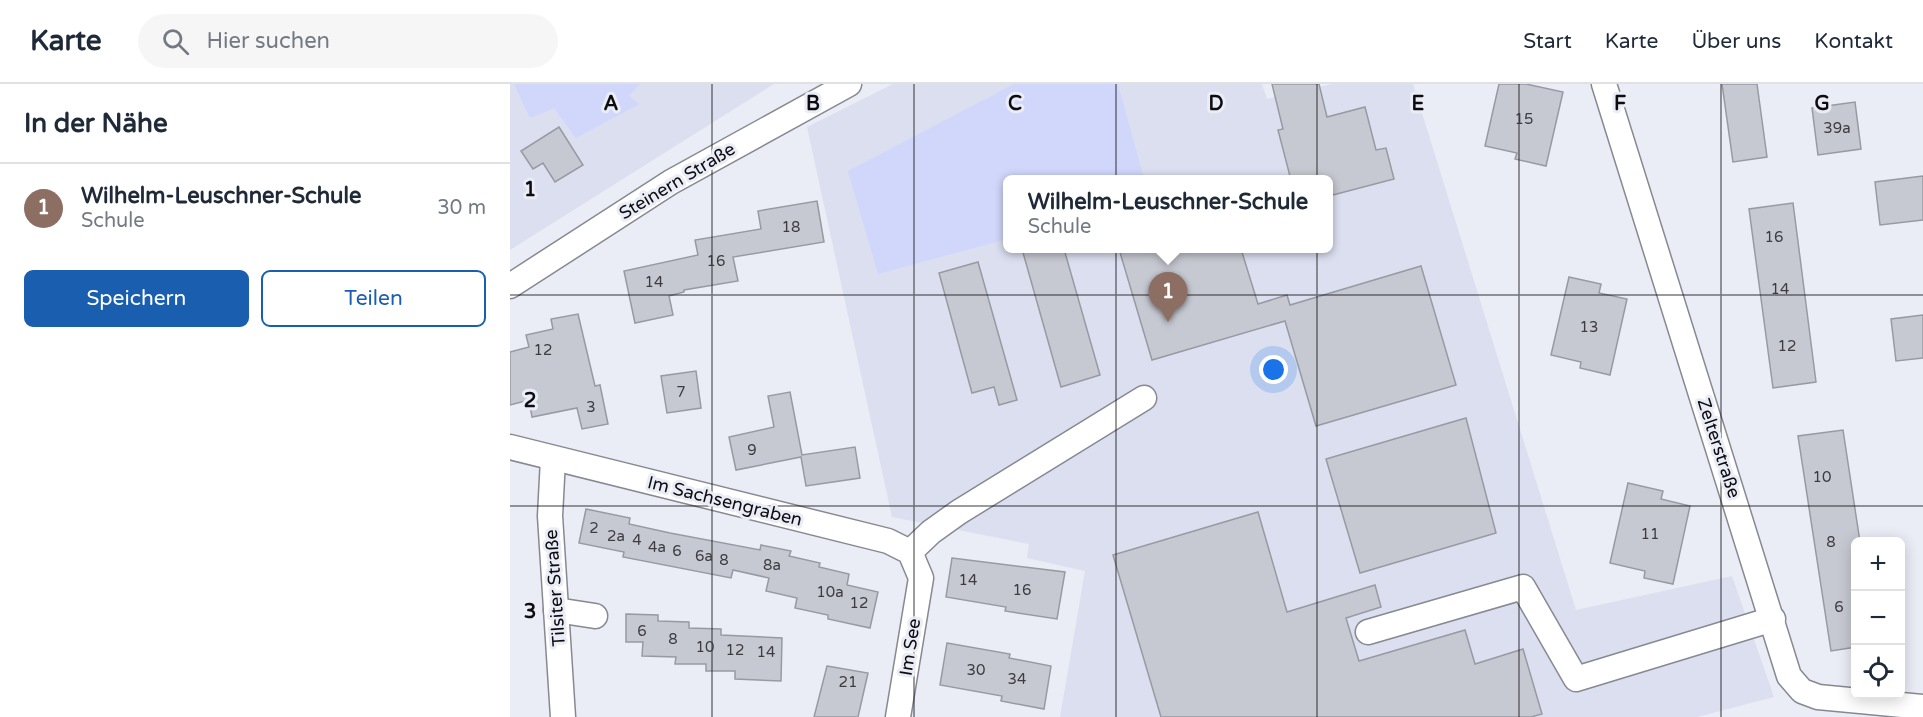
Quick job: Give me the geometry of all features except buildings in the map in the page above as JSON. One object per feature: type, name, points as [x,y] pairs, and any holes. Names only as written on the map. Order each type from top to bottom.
[{"type":"street","name":"Steinern Straße","points":[[510,286],[671,182],[849,84]]},
{"type":"street","name":"Zelterstraße","points":[[1604,84],[1789,676],[1802,691],[1833,700],[1923,707]]},
{"type":"street","points":[[910,552],[931,532],[959,512],[1144,398]]},
{"type":"street","name":"Im Sachsengraben","points":[[510,447],[888,541],[910,552]]},
{"type":"street","name":"Tilsiter Straße","points":[[553,459],[550,516],[563,717]]},
{"type":"street","name":"Im See","points":[[898,717],[921,578],[910,552]]},
{"type":"street","points":[[1368,632],[1523,587],[1576,679],[1773,619]]},
{"type":"street","points":[[556,610],[595,616]]},
{"type":"shaded area","points":[[510,84],[774,84],[510,250]]},
{"type":"shaded area","points":[[514,84],[640,84],[629,96],[639,104],[576,138],[554,108],[530,118]]},
{"type":"shaded area","points":[[893,84],[1262,84],[1267,99],[1332,84],[1413,84],[1576,610],[1732,576],[1774,697],[1697,717],[1060,717],[1085,571],[1027,558],[1029,544],[892,517],[807,127]]},
{"type":"shaded area","points":[[1014,84],[1118,84],[1143,175],[1003,175],[1003,240],[878,274],[848,171]]},
{"type":"place","name":"Wilhelm-Leuschner-Schule","points":[[1168,322]]}]
